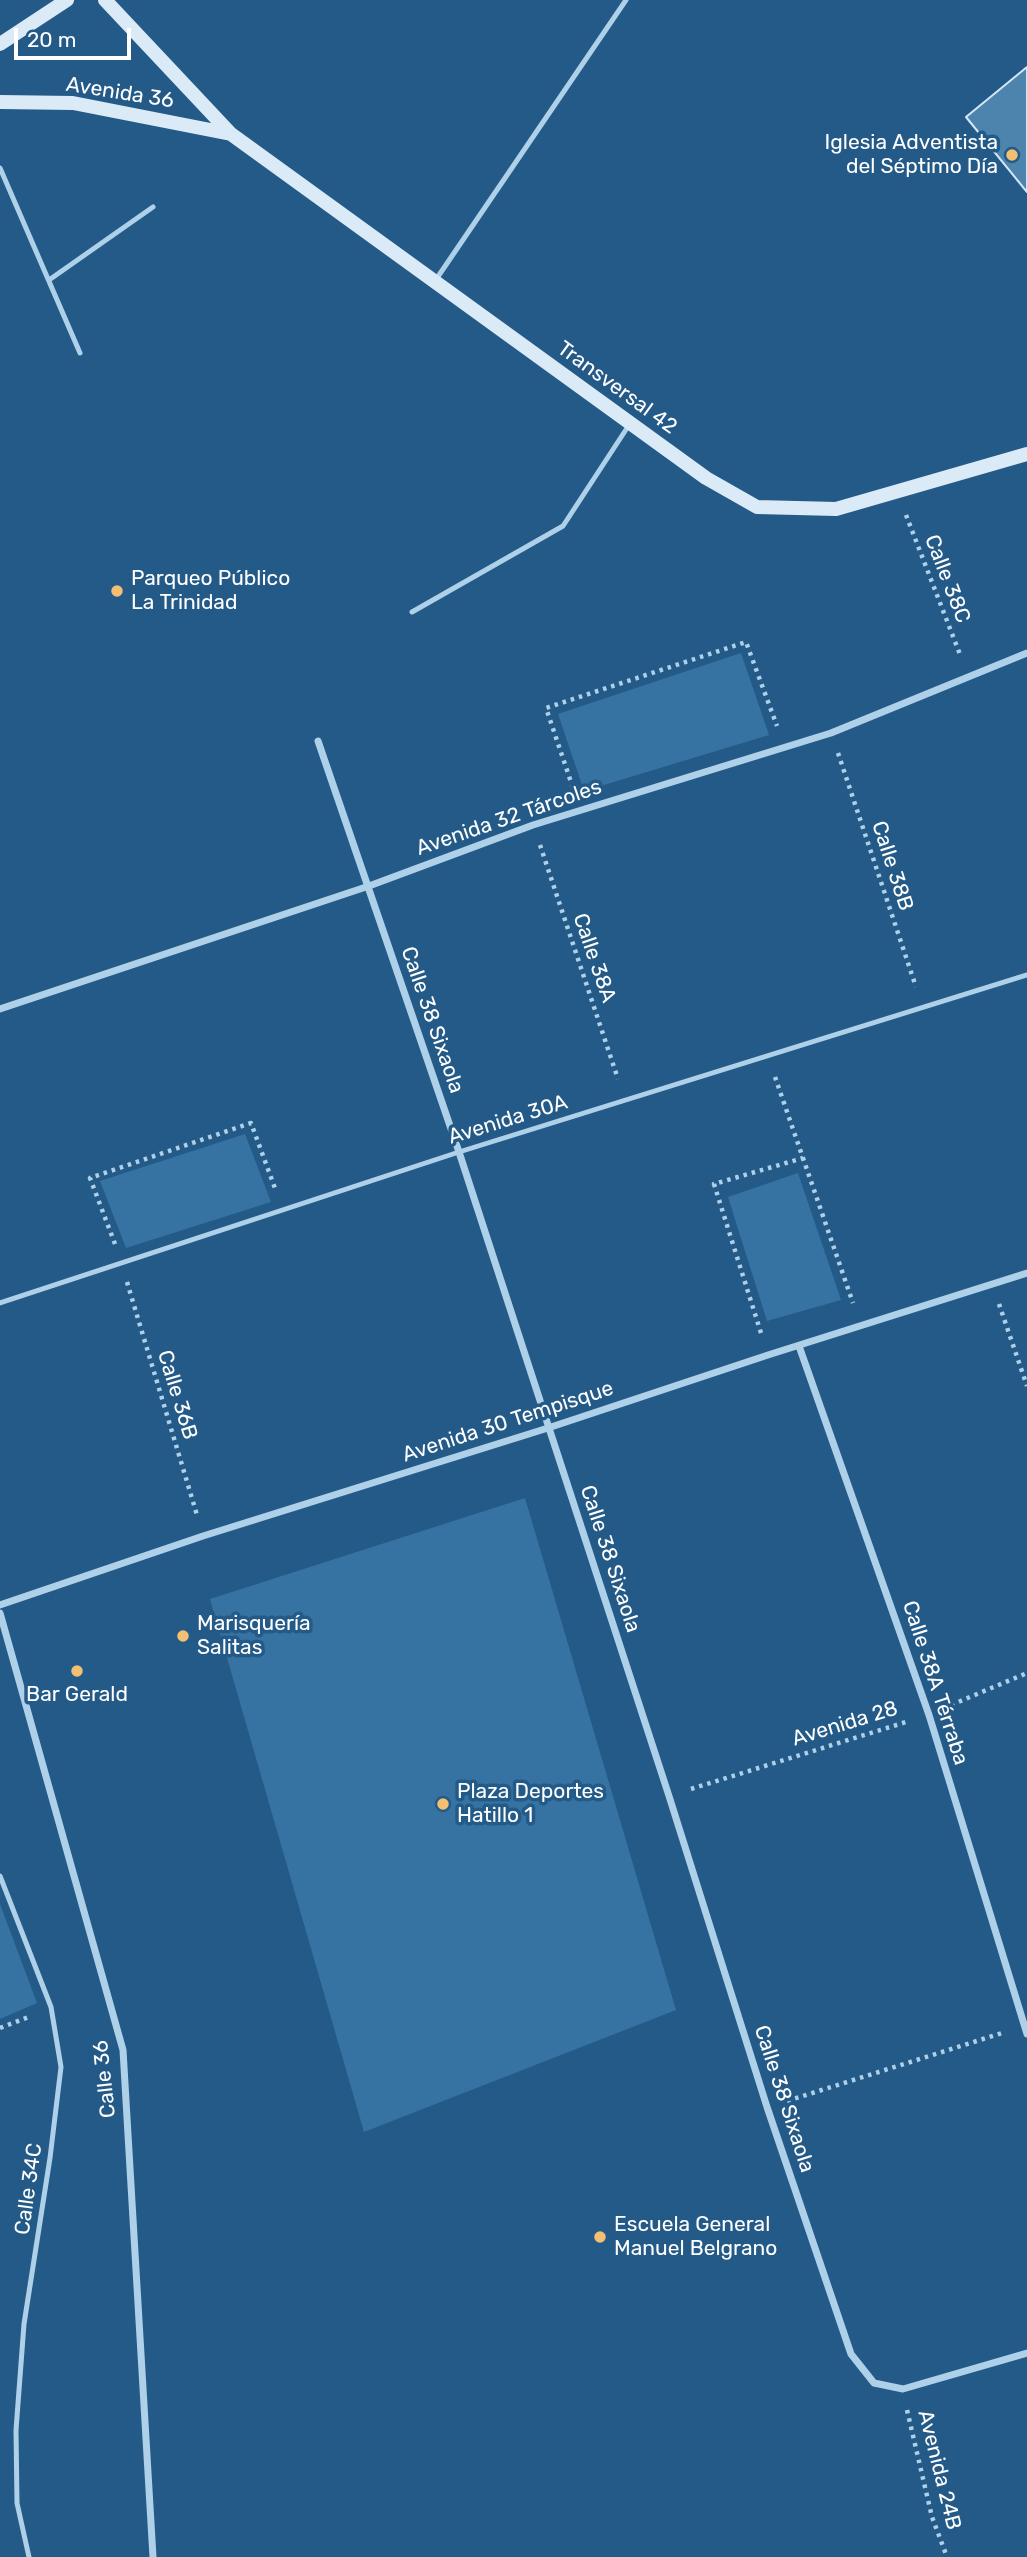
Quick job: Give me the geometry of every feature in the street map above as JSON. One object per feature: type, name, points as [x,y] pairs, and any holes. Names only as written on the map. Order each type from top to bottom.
[{"type":"street","points":[[0,44],[67,0]]},
{"type":"street","points":[[105,0],[231,134]]},
{"type":"street","name":"Avenida 36","points":[[0,102],[73,103],[231,134]]},
{"type":"street","name":"Transversal 42","points":[[231,134],[706,478],[757,507],[836,509],[1027,454]]},
{"type":"street","name":"Avenida 32 Tárcoles","points":[[0,1009],[369,886],[533,825],[831,733],[1027,653]]},
{"type":"street","name":"Calle 38 Sixaola","points":[[318,741],[458,1152],[669,1796],[767,2107],[851,2354],[874,2383],[903,2389]]},
{"type":"street","name":"Avenida 30 Tempisque","points":[[0,1605],[203,1536],[548,1429],[768,1355],[1027,1273]]},
{"type":"street","name":"Calle 38A Térraba","points":[[799,1346],[929,1715],[1025,2030]]},
{"type":"street","name":"Calle 36","points":[[0,1613],[123,2050],[153,2557]]},
{"type":"street","points":[[903,2389],[1027,2353]]},
{"type":"lane","points":[[435,281],[626,0]]},
{"type":"lane","points":[[0,168],[80,353]]},
{"type":"lane","points":[[49,280],[153,207]]},
{"type":"lane","points":[[412,612],[563,526],[630,423]]},
{"type":"lane","name":"Avenida 30A","points":[[0,1303],[458,1152],[1027,975]]},
{"type":"lane","name":"Calle 34C","points":[[0,1876],[51,2007],[61,2067],[24,2324],[16,2430],[17,2503],[29,2557]]},
{"type":"path","name":"Calle 38C","points":[[897,492],[969,677]]},
{"type":"path","points":[[580,810],[546,708],[746,642],[784,747]]},
{"type":"path","name":"Calle 38B","points":[[831,733],[922,1008]]},
{"type":"path","name":"Calle 38A","points":[[533,825],[625,1100]]},
{"type":"path","points":[[768,1056],[861,1327]]},
{"type":"path","name":"Calle 36B","points":[[203,1536],[122,1263],[90,1178],[251,1123],[282,1210]]},
{"type":"path","points":[[768,1355],[714,1184],[803,1158]]},
{"type":"path","points":[[992,1286],[1027,1386]]},
{"type":"path","name":"Avenida 28","points":[[669,1796],[929,1715],[1027,1673]]},
{"type":"path","points":[[0,2028],[51,2007]]},
{"type":"path","points":[[767,2107],[1025,2030]]},
{"type":"path","name":"Avenida 24B","points":[[903,2389],[932,2517],[947,2557]]},
{"type":"shaded area","points":[[741,653],[769,735],[584,791],[558,714]]},
{"type":"shaded area","points":[[245,1134],[271,1202],[126,1248],[100,1181]]},
{"type":"shaded area","points":[[798,1173],[841,1300],[767,1321],[728,1197]]},
{"type":"shaded area","name":"Plaza Deportes Hatillo 1","points":[[525,1498],[676,2010],[364,2132],[210,1599]]},
{"type":"shaded area","points":[[0,1904],[37,2003],[0,2019]]},
{"type":"building","name":"Iglesia Adventista del Séptimo Día","points":[[1027,67],[1027,192],[966,117]]},
{"type":"place","name":"Iglesia Adventista del Séptimo Día","points":[[1012,155]]},
{"type":"place","name":"Parqueo Público La Trinidad","points":[[117,591]]},
{"type":"place","name":"Marisquería Salitas","points":[[183,1636]]},
{"type":"place","name":"Bar Gerald","points":[[77,1671]]},
{"type":"place","name":"Plaza Deportes Hatillo 1","points":[[443,1804]]},
{"type":"place","name":"Escuela General Manuel Belgrano","points":[[600,2237]]}]
